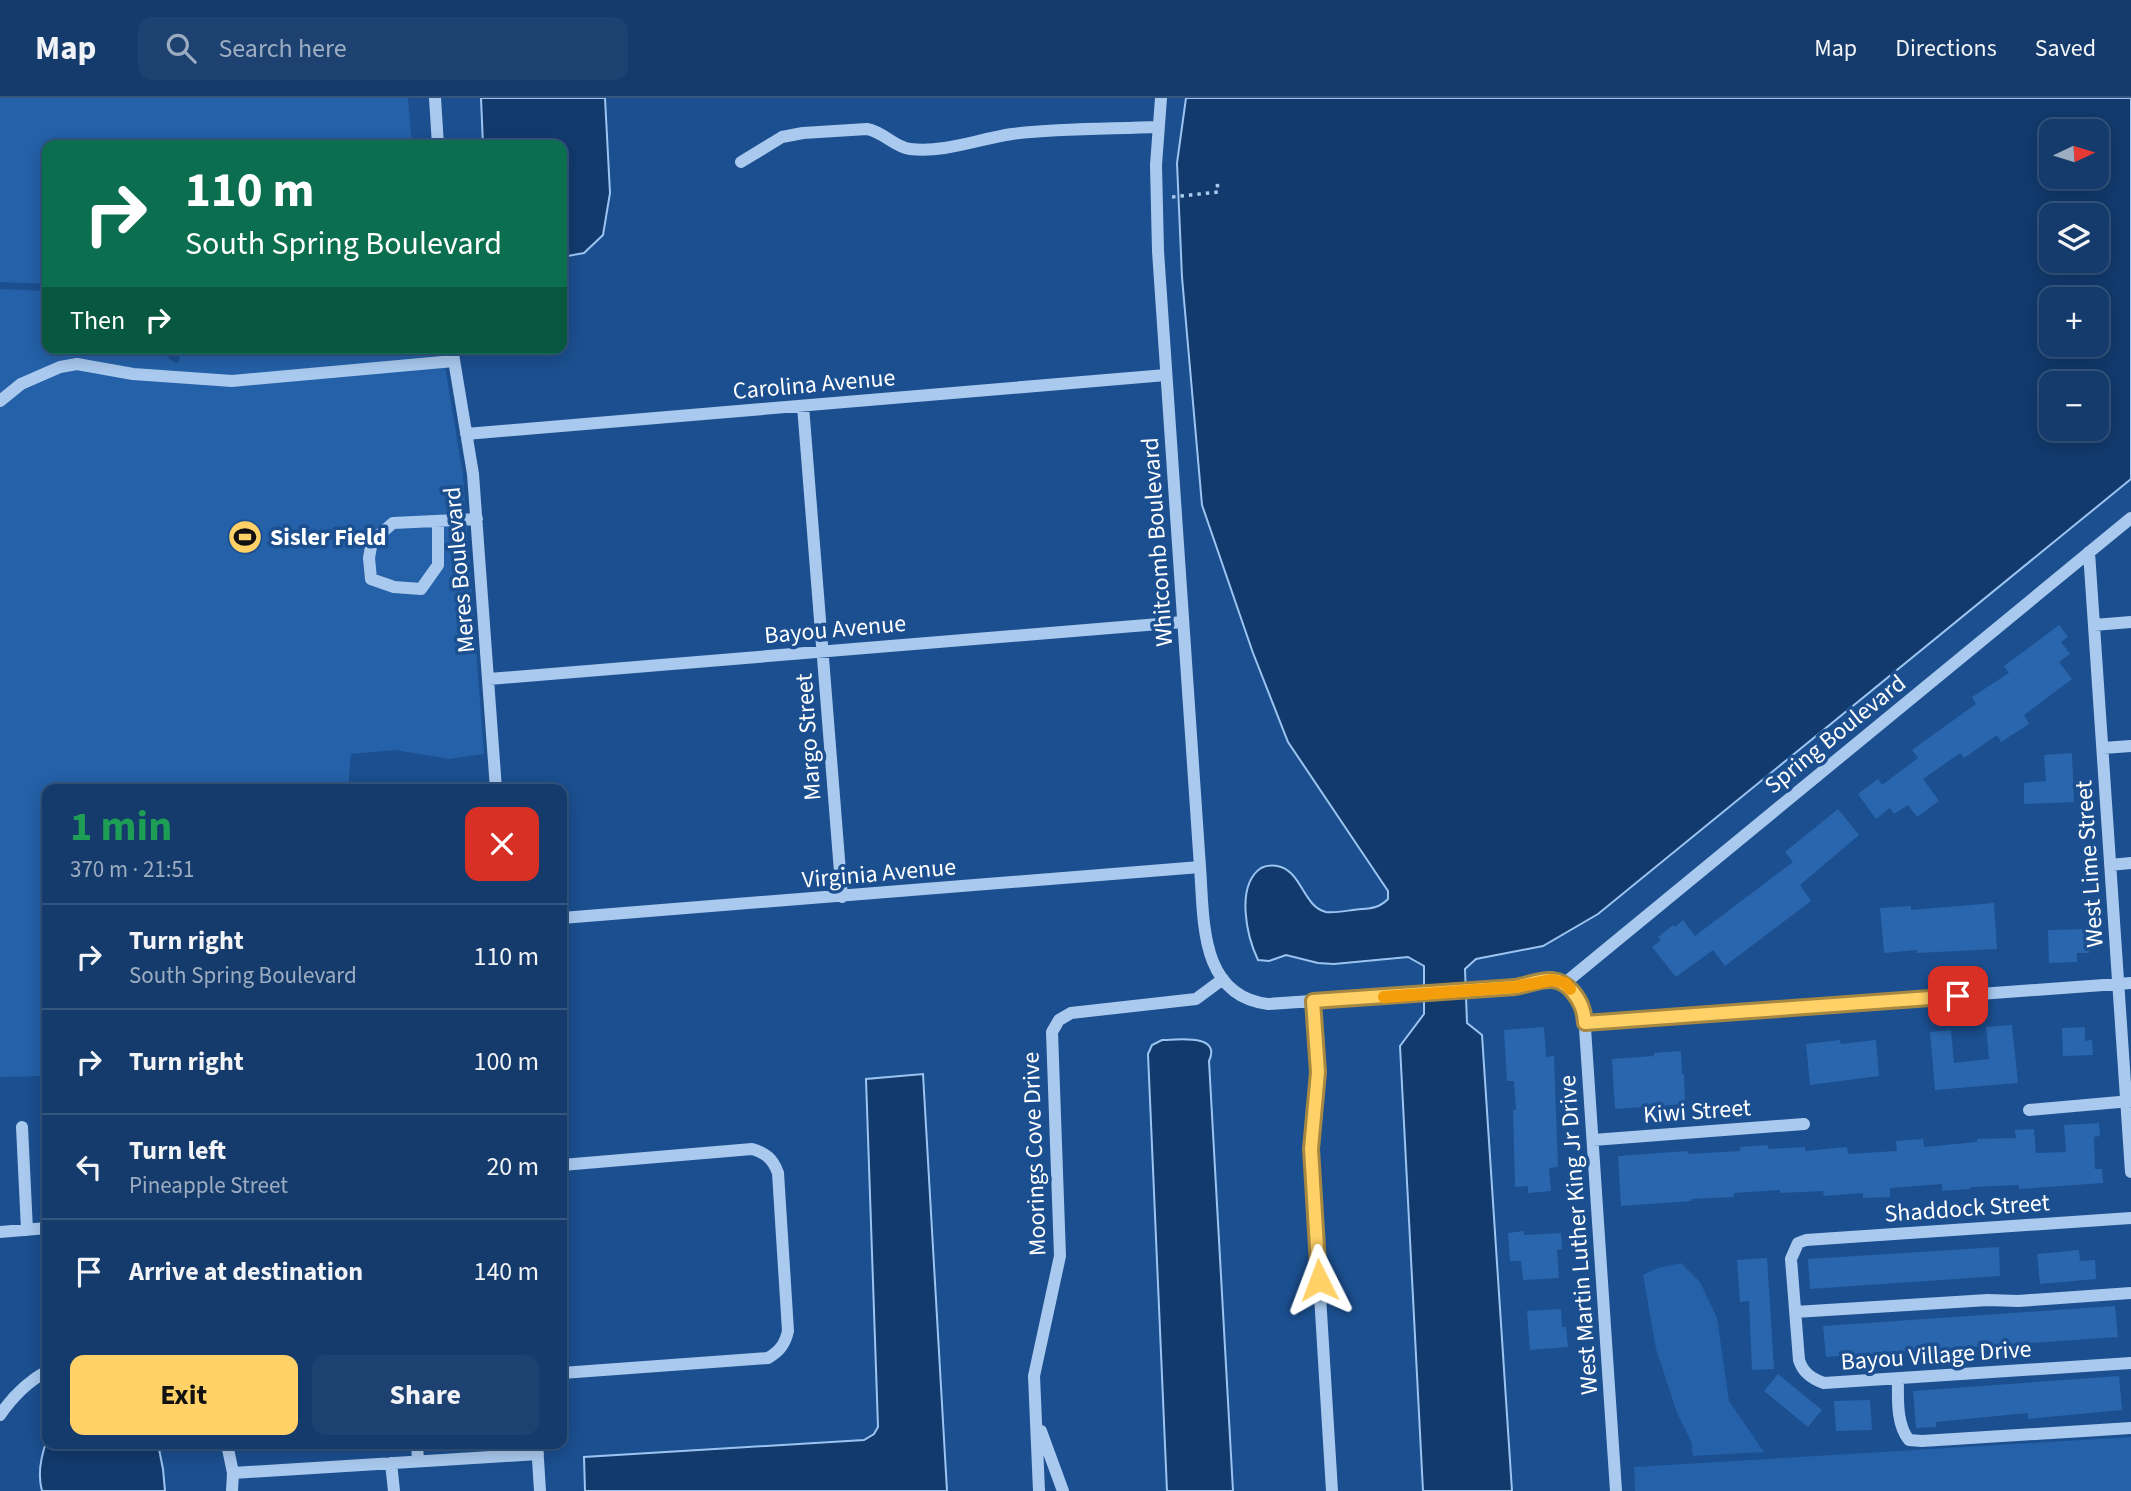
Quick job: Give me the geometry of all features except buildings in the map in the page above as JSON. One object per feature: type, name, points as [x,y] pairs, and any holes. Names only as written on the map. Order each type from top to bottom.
[{"type":"street","points":[[435,98],[438,140]]},
{"type":"street","name":"Whitcomb Boulevard","points":[[1161,98],[1156,182],[1157,251],[1200,867],[1207,948],[1223,979]]},
{"type":"street","points":[[741,162],[782,137],[803,132],[867,128],[877,131],[898,146],[914,150],[962,145],[1013,134],[1158,127]]},
{"type":"street","points":[[0,401],[21,384],[60,367],[77,364],[133,374],[232,382],[453,355]]},
{"type":"street","name":"Meres Boulevard","points":[[453,355],[473,474],[496,784]]},
{"type":"street","name":"Carolina Avenue","points":[[466,434],[1166,376]]},
{"type":"street","name":"Margo Street","points":[[803,406],[842,897]]},
{"type":"street","name":"Spring Boulevard","points":[[1565,983],[2131,518]]},
{"type":"street","points":[[438,521],[438,565],[421,589],[394,587],[371,579],[369,558],[372,541],[393,523],[477,519]]},
{"type":"street","name":"West Lime Street","points":[[2088,552],[2110,865],[2124,984],[2131,1172]]},
{"type":"street","name":"Bayou Avenue","points":[[489,679],[1184,622]]},
{"type":"street","points":[[2094,625],[2131,622]]},
{"type":"street","points":[[2103,748],[2131,746]]},
{"type":"street","points":[[2110,865],[2131,863]]},
{"type":"street","name":"Virginia Avenue","points":[[567,918],[1200,867]]},
{"type":"street","points":[[1223,979],[1248,1000],[1275,1004],[1470,991],[1515,987],[1543,981],[1559,980],[1565,983]]},
{"type":"street","name":"Moorings Cove Drive","points":[[1039,1491],[1034,1376],[1060,1256],[1051,1040],[1054,1027],[1066,1015],[1079,1011],[1196,999],[1223,979]]},
{"type":"street","name":"West Martin Luther King Jr Drive","points":[[1565,983],[1582,1005],[1585,1023],[1616,1491]]},
{"type":"street","points":[[1585,1023],[2124,984]]},
{"type":"street","points":[[1313,1001],[1318,1072],[1311,1149],[1332,1491]]},
{"type":"street","points":[[2029,1110],[2129,1101]]},
{"type":"street","name":"Kiwi Street","points":[[1592,1140],[1804,1124]]},
{"type":"street","points":[[22,1127],[27,1230]]},
{"type":"street","points":[[567,1165],[752,1149],[770,1157],[778,1173],[788,1331],[782,1347],[768,1357],[567,1373]]},
{"type":"street","name":"Shaddock Street","points":[[1806,1240],[2131,1218]]},
{"type":"street","points":[[0,1232],[42,1228]]},
{"type":"street","name":"Bayou Village Drive","points":[[1806,1240],[1798,1243],[1791,1259],[1799,1360],[1809,1377],[1824,1383],[2131,1363]]},
{"type":"street","points":[[1795,1311],[2131,1293]]},
{"type":"street","points":[[0,1415],[13,1397],[42,1374]]},
{"type":"street","points":[[1898,1378],[1900,1422],[1909,1440],[2131,1428]]},
{"type":"street","name":"Moorings Cove Drive","points":[[1036,1418],[1063,1491]]},
{"type":"street","points":[[228,1449],[233,1473],[232,1491]]},
{"type":"street","points":[[417,1449],[418,1461]]},
{"type":"street","points":[[233,1473],[418,1461],[537,1449],[540,1491]]},
{"type":"street","points":[[391,1463],[394,1491]]},
{"type":"path","points":[[1166,198],[1218,192],[1217,180]]},
{"type":"shaded area","points":[[0,98],[408,98],[412,140],[42,140],[42,284],[0,282]]},
{"type":"shaded area","points":[[481,98],[605,98],[610,193],[603,235],[584,253],[567,256],[567,140],[483,140]]},
{"type":"shaded area","points":[[1186,98],[2131,98],[2131,479],[1598,914],[1543,946],[1476,959],[1465,969],[1467,1023],[1482,1035],[1512,1491],[1423,1491],[1400,1046],[1424,1014],[1424,966],[1408,957],[1334,964],[1286,955],[1269,961],[1258,960],[1250,938],[1246,912],[1248,887],[1253,876],[1263,867],[1276,866],[1288,871],[1313,904],[1326,912],[1376,907],[1388,899],[1388,891],[1288,742],[1253,653],[1202,505],[1182,277],[1177,163]]},
{"type":"shaded area","name":"Sisler Field","points":[[0,289],[42,291],[42,354],[164,354],[175,363],[180,357],[176,354],[443,354],[463,475],[484,754],[449,759],[395,750],[351,754],[348,784],[42,784],[42,1076],[0,1077]]},
{"type":"shaded area","points":[[1162,1040],[1196,1040],[1209,1046],[1211,1052],[1209,1061],[1233,1491],[1167,1491],[1148,1054],[1152,1045]]},
{"type":"shaded area","points":[[923,1074],[947,1491],[585,1491],[584,1457],[864,1440],[874,1434],[878,1427],[866,1079]]},
{"type":"shaded area","points":[[1681,1263],[1700,1282],[1717,1318],[1729,1401],[1764,1452],[1693,1456],[1691,1441],[1677,1413],[1656,1349],[1643,1275],[1658,1268]]},
{"type":"shaded area","points":[[2131,1437],[2131,1491],[1635,1491],[1634,1467]]},
{"type":"shaded area","points":[[44,1449],[159,1449],[165,1491],[42,1491],[40,1465]]},
{"type":"slow traffic","points":[[1384,997],[1515,987],[1552,980],[1559,980],[1570,989]]},
{"type":"place","name":"Sisler Field","points":[[245,537]]},
{"type":"route","points":[[1319,1280],[1311,1149],[1318,1072],[1313,1001],[1515,987],[1559,980],[1565,983],[1579,1000],[1585,1023],[1958,996]]}]
